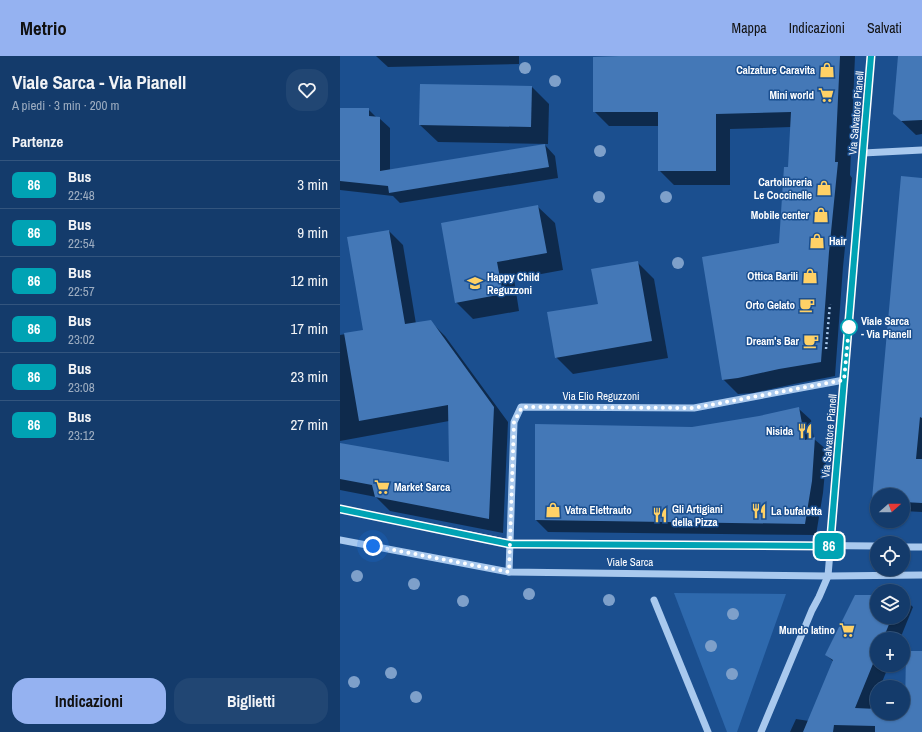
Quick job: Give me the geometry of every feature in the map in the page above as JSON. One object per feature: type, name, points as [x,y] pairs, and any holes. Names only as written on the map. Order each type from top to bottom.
[{"type":"street","name":"Via Salvatore Pianell","points":[[761,732],[812,610],[828,576],[871,56]]},
{"type":"street","points":[[863,153],[922,150]]},
{"type":"street","name":"Via Elio Reguzzoni","points":[[509,572],[514,422],[522,407],[694,408],[844,380]]},
{"type":"street","name":"Viale Sarca","points":[[340,509],[510,544],[870,546]]},
{"type":"street","name":"Viale Sarca","points":[[340,540],[509,572],[828,576],[922,575]]},
{"type":"street","points":[[910,547],[922,547]]},
{"type":"street","points":[[654,600],[708,732]]},
{"type":"path","points":[[826,349],[830,304]]},
{"type":"shaded area","points":[[674,593],[786,594],[737,732],[727,732]]},
{"type":"building","points":[[840,56],[835,162],[838,162],[829,252],[821,362],[722,380],[702,257],[779,243],[784,167],[788,167],[791,112],[716,114],[716,171],[658,171],[658,112],[593,112],[593,57]]},
{"type":"building","points":[[898,56],[922,56],[922,120],[901,121],[893,114]]},
{"type":"building","points":[[420,84],[532,86],[531,127],[419,125]]},
{"type":"building","points":[[340,108],[369,108],[369,116],[380,117],[380,171],[545,144],[549,167],[389,193],[388,186],[340,181]]},
{"type":"building","points":[[901,176],[922,178],[922,418],[920,417],[916,459],[922,459],[922,503],[910,502],[910,488],[873,488]]},
{"type":"building","points":[[538,205],[547,253],[497,262],[503,294],[455,303],[441,223]]},
{"type":"building","points":[[389,230],[405,324],[431,320],[494,407],[489,519],[375,497],[372,485],[340,479],[340,443],[449,462],[448,405],[359,421],[344,333],[363,330],[347,237]]},
{"type":"building","points":[[638,261],[652,341],[555,358],[547,312],[598,304],[591,269]]},
{"type":"building","points":[[799,407],[805,440],[815,437],[812,481],[805,524],[535,520],[535,424],[692,427],[759,416]]},
{"type":"building","points":[[855,595],[870,595],[870,624],[889,624],[886,632],[870,632],[870,671],[855,708],[870,709],[870,720],[910,720],[910,680],[906,680],[906,672],[910,672],[910,651],[922,651],[922,732],[875,732],[875,726],[834,725],[833,732],[803,732],[833,660],[825,655]]},
{"type":"bus line","name":"86","points":[[340,509],[510,544],[830,546],[871,56]]},
{"type":"place","name":"Calzature Caravita","points":[[827,70]]},
{"type":"place","name":"Mini world","points":[[826,95]]},
{"type":"place","name":"Cartolibreria Le Coccinelle","points":[[824,188]]},
{"type":"place","name":"Mobile center","points":[[821,215]]},
{"type":"place","name":"Hair","points":[[817,241]]},
{"type":"place","name":"Ottica Barili","points":[[810,276]]},
{"type":"place","name":"Happy Child Reguzzoni","points":[[475,283]]},
{"type":"place","name":"Orto Gelato","points":[[807,305]]},
{"type":"place","name":"Viale Sarca - Via Pianell","points":[[849,327]]},
{"type":"place","name":"Dream's Bar","points":[[811,341]]},
{"type":"place","name":"Nisida","points":[[805,431]]},
{"type":"place","name":"Market Sarca","points":[[382,487]]},
{"type":"place","name":"Vatra Elettrauto","points":[[553,510]]},
{"type":"place","name":"La bufalotta","points":[[759,511]]},
{"type":"place","name":"Gli Artigiani della Pizza","points":[[660,515]]},
{"type":"place","name":"Mundo latino","points":[[847,630]]},
{"type":"route","points":[[373,546],[509,572],[514,422],[522,407],[694,408],[844,380],[849,327]]}]
